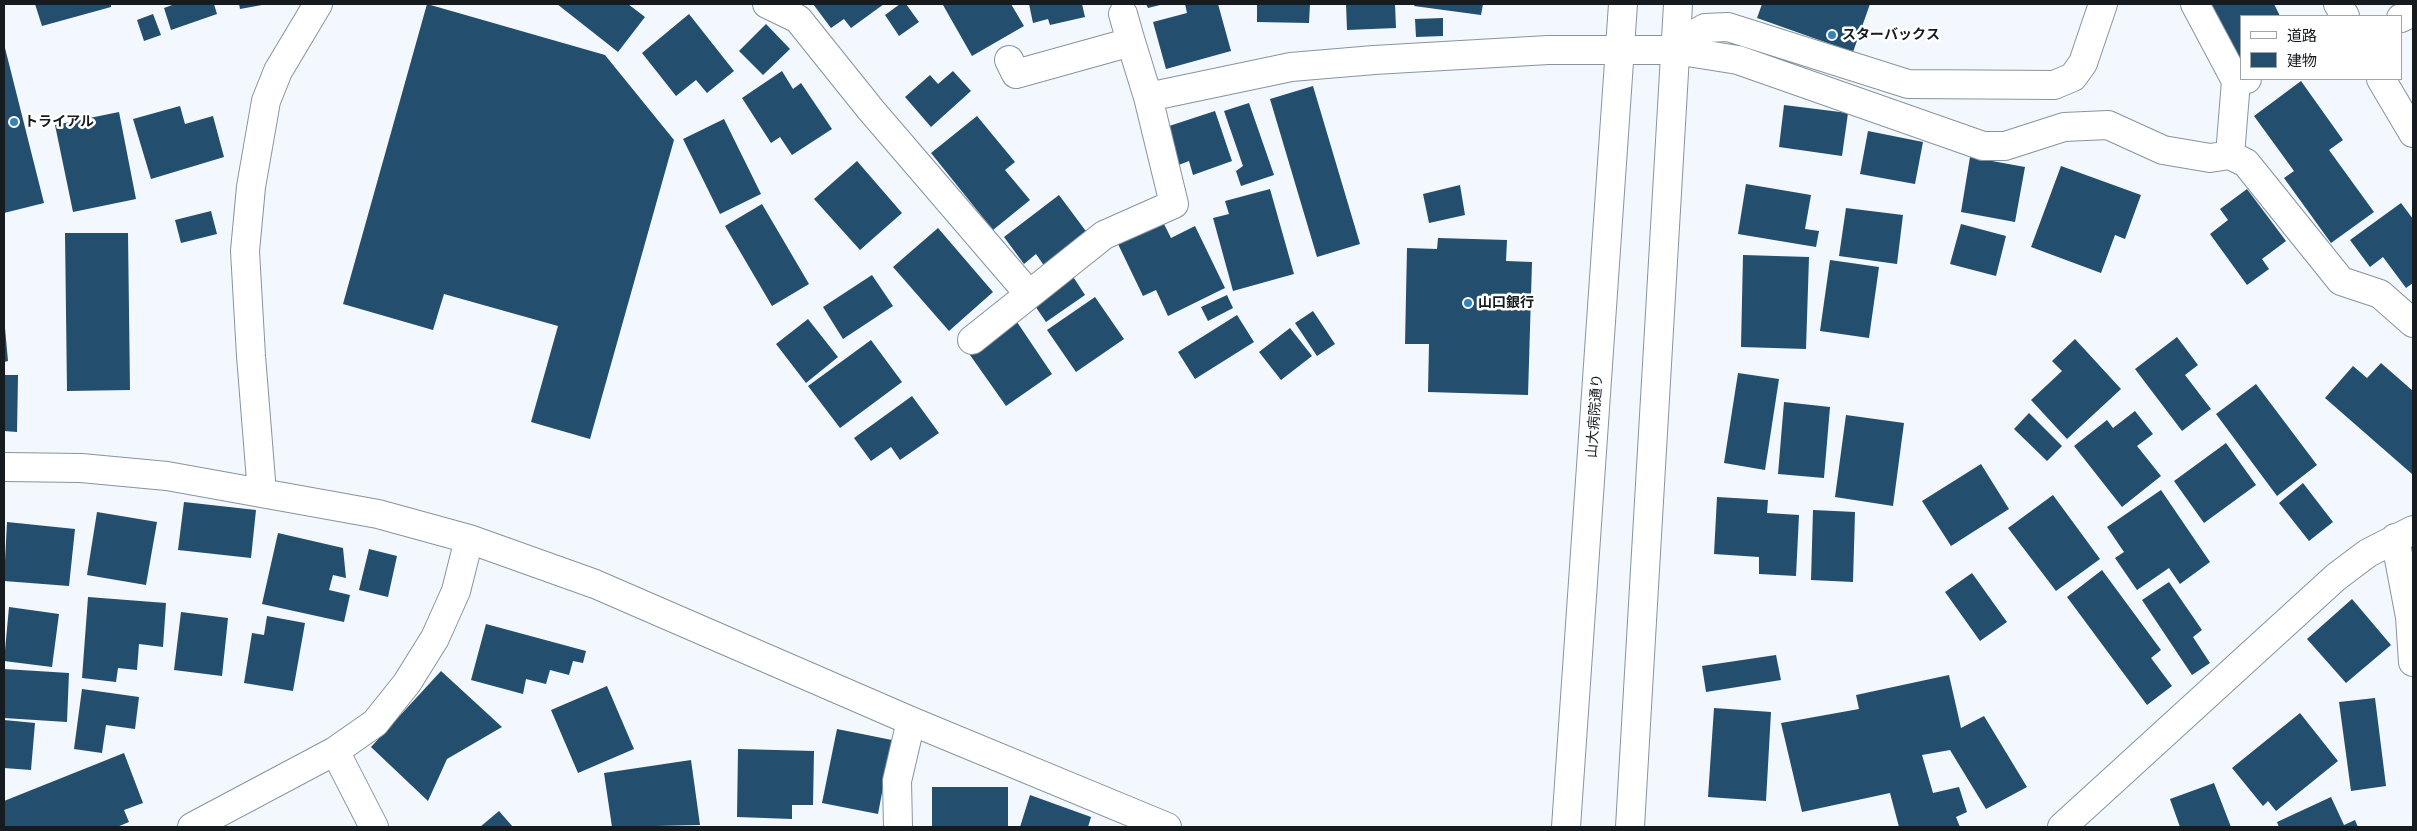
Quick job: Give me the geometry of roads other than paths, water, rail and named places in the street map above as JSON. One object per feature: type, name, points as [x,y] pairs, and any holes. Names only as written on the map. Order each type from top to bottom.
[{"type":"street","points":[[262,493],[245,251],[251,187],[266,101],[278,71],[318,4]]},
{"type":"street","points":[[768,4],[798,20],[871,110],[1029,294]]},
{"type":"street","name":"山大病院通り","points":[[1566,827],[1623,4]]},
{"type":"street","points":[[1630,827],[1678,4]]},
{"type":"street","points":[[1675,50],[1691,36],[1705,28],[1728,28],[1908,84],[2054,85],[2073,77],[2083,63],[2103,4]]},
{"type":"street","points":[[2195,4],[2240,77]]},
{"type":"street","points":[[2338,4],[2344,15]]},
{"type":"street","points":[[972,340],[1104,235],[1174,204],[1148,97],[1123,14]]},
{"type":"street","points":[[1009,60],[1016,74],[1131,42]]},
{"type":"street","points":[[1148,97],[1291,67],[1374,60],[1548,50],[1675,50],[1738,60],[1983,146],[2005,146],[2064,126],[2108,124],[2163,150],[2210,158],[2230,155],[2246,162],[2341,280],[2380,294],[2413,323]]},
{"type":"street","points":[[2230,155],[2242,80]]},
{"type":"street","points":[[2382,80],[2413,133]]},
{"type":"street","points":[[4,467],[81,468],[167,476],[378,514],[469,539],[595,584],[911,721],[1167,827]]},
{"type":"street","points":[[2062,827],[2336,577],[2368,553],[2404,534],[2413,662]]},
{"type":"street","points":[[192,827],[335,752],[375,723],[407,683],[435,638],[456,591],[469,539]]},
{"type":"street","points":[[898,827],[897,781],[911,721]]},
{"type":"street","points":[[335,752],[374,827]]},
{"type":"place","name":"スターバックス","points":[[1832,35]]},
{"type":"place","name":"トライアル","points":[[14,122]]},
{"type":"place","name":"山口銀行","points":[[1468,303]]}]
